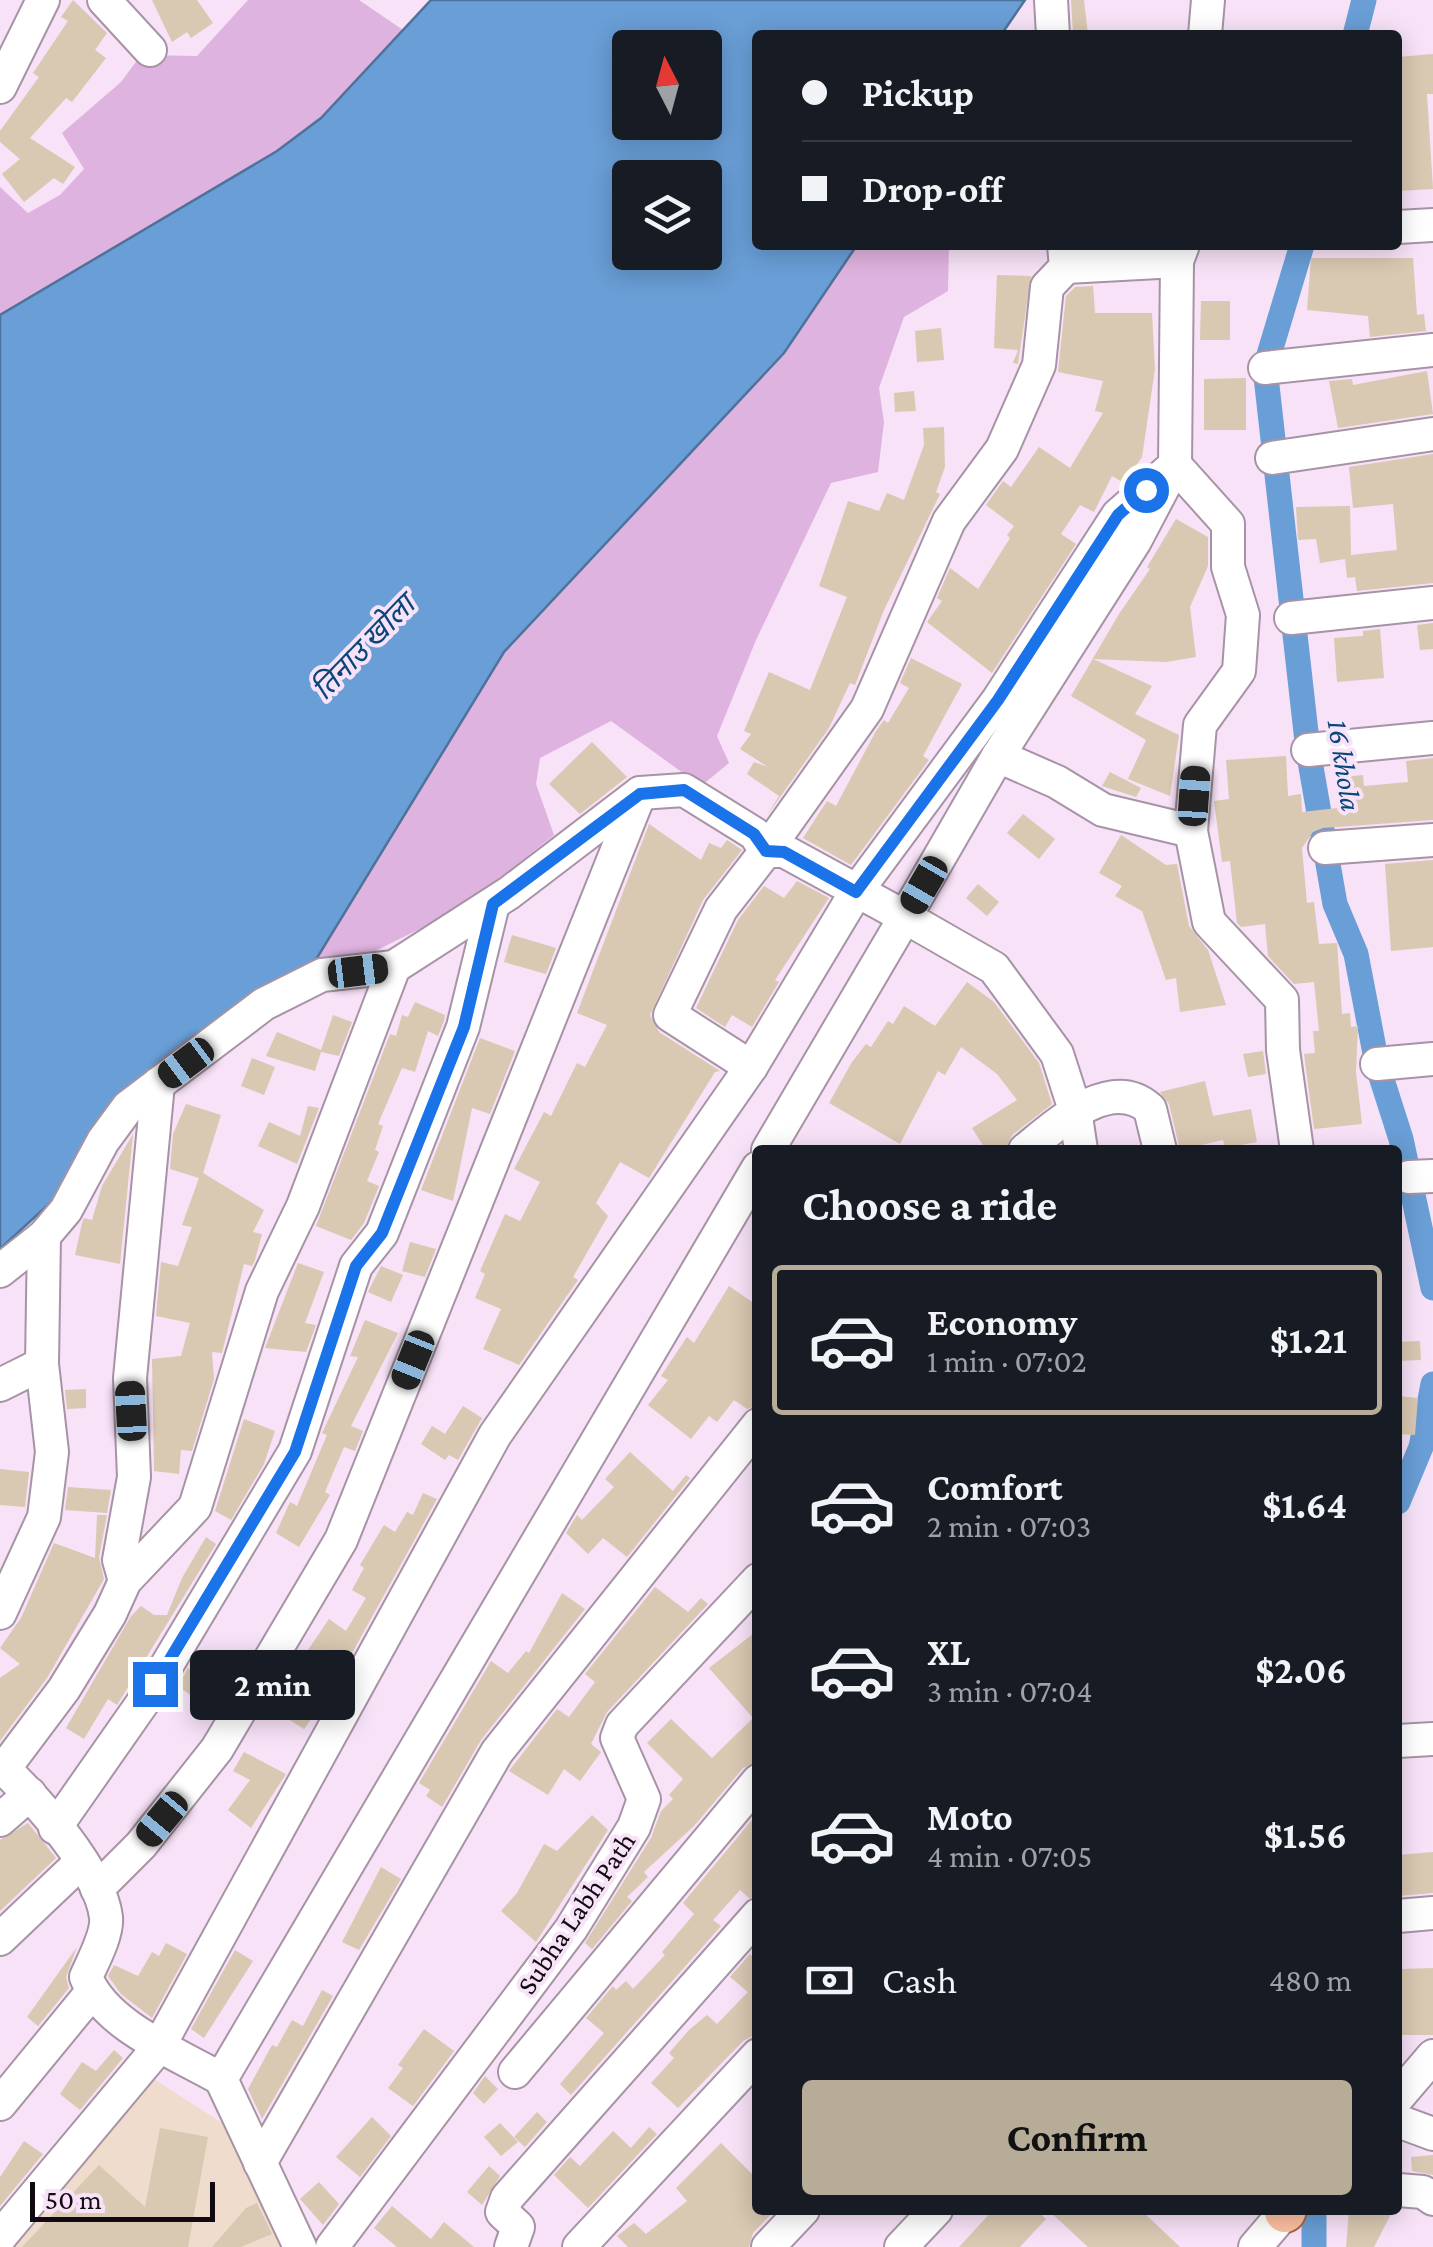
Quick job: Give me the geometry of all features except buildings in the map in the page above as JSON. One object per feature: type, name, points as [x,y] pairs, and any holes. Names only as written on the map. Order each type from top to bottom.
[{"type":"street","points":[[0,87],[9,48],[43,0]]},
{"type":"street","points":[[104,0],[150,50]]},
{"type":"street","points":[[1050,0],[1052,30]]},
{"type":"street","points":[[1205,30],[1208,0]]},
{"type":"street","points":[[1402,227],[1433,225]]},
{"type":"street","points":[[751,1067],[670,1015],[721,909],[866,709],[950,521],[1002,449],[1040,365],[1047,287],[1065,256],[1180,253],[1174,464],[1136,540],[998,756],[771,1145]]},
{"type":"street","points":[[1265,368],[1433,350]]},
{"type":"street","points":[[1272,458],[1433,434]]},
{"type":"street","points":[[1174,464],[1228,524],[1228,566],[1244,616],[1239,670],[1200,725],[1191,831],[1209,922],[1282,1000],[1283,1050],[1296,1145]]},
{"type":"street","points":[[0,2237],[158,2048],[496,1435],[751,1067],[856,892],[998,700],[1118,515],[1174,464]]},
{"type":"street","points":[[1291,618],[1433,603]]},
{"type":"street","points":[[1308,750],[1433,738]]},
{"type":"street","points":[[998,756],[1056,782],[1103,810],[1191,831]]},
{"type":"street","points":[[0,1271],[44,1236],[66,1210],[103,1141],[128,1107],[158,1084],[278,996],[322,975],[394,967],[493,904],[640,794],[684,790],[754,834],[766,851]]},
{"type":"street","points":[[0,1939],[89,1875],[141,1845],[217,1749],[341,1540],[640,794]]},
{"type":"street","points":[[1325,848],[1433,840]]},
{"type":"street","points":[[766,851],[784,852],[994,968],[1058,1054],[1080,1145]]},
{"type":"street","points":[[55,1828],[155,1684],[295,1452],[356,1266],[382,1233],[464,1027],[493,904]]},
{"type":"street","points":[[300,2247],[221,2079],[158,2048],[92,1992],[86,1977],[107,1920],[89,1875],[30,1794],[2,1767],[64,1689],[110,1614],[125,1580],[195,1507],[262,1291],[302,1206],[394,967]]},
{"type":"street","points":[[1377,1064],[1433,1059]]},
{"type":"street","points":[[125,1580],[118,1560],[134,1477],[130,1378],[158,1084]]},
{"type":"street","points":[[1031,1145],[1074,1110],[1135,1099],[1150,1109],[1159,1145]]},
{"type":"street","points":[[221,2079],[752,1178]]},
{"type":"street","points":[[0,1613],[44,1517],[52,1452],[42,1364],[44,1236]]},
{"type":"street","points":[[0,1385],[42,1364]]},
{"type":"street","points":[[260,2163],[497,1752],[752,1433]]},
{"type":"street","name":"Subha Labh Path","points":[[332,2247],[572,1929],[634,1827],[644,1800],[617,1738],[622,1724],[752,1586]]},
{"type":"street","points":[[1402,1742],[1433,1739]]},
{"type":"street","points":[[515,2072],[752,1788]]},
{"type":"street","points":[[0,1820],[30,1794]]},
{"type":"street","points":[[1402,1916],[1433,1913]]},
{"type":"street","points":[[511,2247],[518,2226],[502,2212],[507,2198],[752,1923]]},
{"type":"street","points":[[0,2104],[92,1992]]},
{"type":"street","points":[[1402,2092],[1433,2056]]},
{"type":"street","points":[[579,2247],[752,2062]]},
{"type":"street","points":[[1402,2122],[1433,2134]]},
{"type":"street","points":[[1402,2190],[1423,2192],[1433,2200]]},
{"type":"street","points":[[768,2247],[798,2215]]},
{"type":"street","points":[[900,2247],[931,2215]]},
{"type":"street","points":[[1255,2247],[1274,2215]]},
{"type":"shaded area","points":[[248,0],[359,0],[403,30],[321,118],[277,151],[0,315],[0,187],[28,213],[60,195],[84,169],[62,133],[121,82],[141,55],[197,56]]},
{"type":"shaded area","points":[[854,250],[949,250],[948,291],[904,317],[879,388],[884,422],[878,472],[831,483],[756,640],[717,736],[729,763],[701,786],[611,721],[540,758],[536,784],[554,835],[460,909],[361,958],[317,958],[504,652],[784,353]]},
{"type":"shaded area","points":[[146,2074],[233,2130],[290,2247],[5,2247]]},
{"type":"water","name":"तिनाउ खोला","points":[[431,0],[1025,0],[1004,30],[752,30],[752,250],[854,250],[784,353],[504,652],[317,958],[0,1249],[0,315],[277,151],[321,118]]},
{"type":"waterway","points":[[1356,30],[1364,0]]},
{"type":"waterway","name":"16 khola","points":[[1300,250],[1265,368],[1308,750],[1335,904],[1356,954],[1377,1064],[1401,1139],[1433,1288]]},
{"type":"waterway","name":"16 khola","points":[[1402,1492],[1421,1447],[1433,1384]]},
{"type":"waterway","name":"16 khola","points":[[1314,2215],[1314,2247]]},
{"type":"route","points":[[155,1684],[295,1452],[356,1266],[382,1233],[464,1027],[493,904],[640,794],[684,790],[754,834],[766,851],[784,852],[856,892],[998,700],[1118,515],[1146,490]]}]
